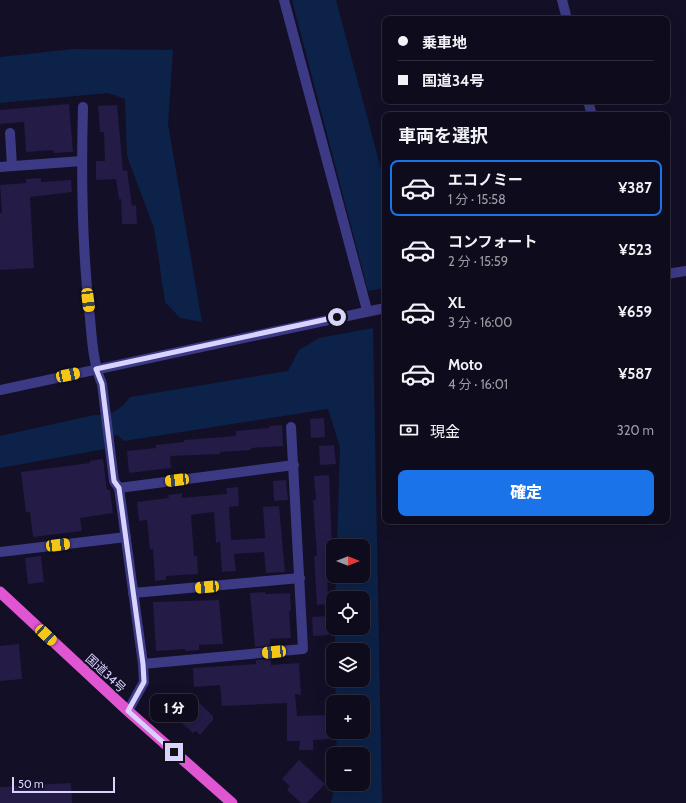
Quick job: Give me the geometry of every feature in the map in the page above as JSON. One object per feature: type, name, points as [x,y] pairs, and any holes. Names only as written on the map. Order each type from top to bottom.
[{"type":"highway","name":"国道34号","points":[[0,592],[128,711],[232,803]]},
{"type":"street","points":[[284,0],[367,310]]},
{"type":"street","points":[[562,0],[566,16]]},
{"type":"street","points":[[83,107],[82,161],[85,254],[96,369],[102,384],[114,481],[119,488],[143,664],[144,682],[128,711]]},
{"type":"street","points":[[10,133],[12,166]]},
{"type":"street","points":[[0,167],[82,161]]},
{"type":"street","points":[[670,274],[686,271]]},
{"type":"street","points":[[0,390],[367,310],[382,308]]},
{"type":"street","points":[[143,664],[303,649],[291,427]]},
{"type":"street","points":[[119,488],[294,465]]},
{"type":"street","points":[[0,552],[126,537]]},
{"type":"street","points":[[134,593],[300,578]]},
{"type":"water","points":[[292,0],[336,0],[382,173],[382,289],[368,291]]},
{"type":"water","points":[[73,49],[173,50],[168,124],[202,322],[180,318],[165,302],[154,228],[127,156],[125,99],[108,93],[0,103],[0,57]]},
{"type":"water","points":[[373,328],[382,803],[331,803],[334,791],[370,791],[370,747],[337,747],[336,739],[370,739],[370,695],[336,695],[335,687],[370,687],[370,643],[335,643],[335,635],[370,635],[370,591],[335,591],[336,583],[370,583],[370,539],[337,539],[340,447],[328,409],[124,441],[117,435],[104,439],[105,449],[0,468],[0,436],[94,415],[110,413],[119,409],[130,397],[288,371],[299,350],[319,338]]},
{"type":"building","points":[[69,104],[73,152],[54,153],[53,150],[26,152],[24,122],[0,124],[0,110]]},
{"type":"building","points":[[117,105],[123,171],[127,170],[132,206],[136,205],[137,224],[122,224],[121,199],[119,199],[116,179],[96,180],[96,161],[105,161],[104,132],[100,132],[98,106]]},
{"type":"building","points":[[41,178],[41,182],[71,180],[72,192],[30,197],[34,268],[0,270],[0,213],[2,213],[0,185],[26,183],[26,179]]},
{"type":"building","points":[[324,418],[325,437],[311,438],[310,419]]},
{"type":"building","points":[[282,425],[283,446],[251,448],[251,450],[220,452],[220,454],[170,456],[171,468],[129,473],[127,451],[156,448],[156,445],[184,442],[184,440],[236,436],[236,431],[269,428],[269,426]]},
{"type":"building","points":[[334,445],[336,464],[320,465],[319,446]]},
{"type":"building","points":[[103,459],[107,490],[110,490],[113,513],[80,518],[82,531],[33,537],[30,512],[26,512],[21,472],[90,463],[90,461]]},
{"type":"building","points":[[329,475],[332,539],[326,539],[326,583],[328,583],[328,591],[326,591],[326,604],[317,605],[314,556],[317,556],[313,500],[316,500],[314,476]]},
{"type":"building","points":[[286,480],[288,500],[274,501],[273,481]]},
{"type":"building","points":[[238,487],[239,506],[229,507],[231,540],[265,538],[263,507],[279,506],[285,572],[266,573],[264,552],[234,554],[236,571],[222,572],[220,542],[216,543],[214,512],[191,515],[194,556],[197,556],[198,574],[166,576],[166,580],[155,581],[153,549],[150,549],[147,520],[139,521],[137,502],[169,498],[168,495],[182,493],[182,498],[227,494],[226,488]]},
{"type":"building","points":[[41,556],[44,582],[28,584],[25,558]]},
{"type":"building","points":[[265,592],[265,594],[290,593],[291,611],[289,611],[291,638],[270,639],[270,646],[255,647],[250,593]]},
{"type":"building","points":[[219,600],[223,644],[199,645],[199,650],[185,651],[185,649],[156,651],[153,602]]},
{"type":"building","points":[[326,616],[326,635],[328,635],[313,636],[312,617]]},
{"type":"building","points":[[19,644],[22,679],[0,681],[0,646]]},
{"type":"building","points":[[271,659],[271,665],[299,663],[301,695],[295,694],[297,716],[326,715],[326,739],[328,739],[313,740],[313,750],[299,750],[300,741],[287,741],[287,703],[222,706],[220,685],[194,687],[193,668],[256,664],[256,660]]},
{"type":"building","points":[[193,697],[213,716],[213,720],[200,735],[196,731],[193,733],[175,717]]},
{"type":"building","points":[[299,760],[325,784],[307,803],[301,803],[287,790],[290,786],[282,779]]},
{"type":"building","points":[[71,783],[72,803],[0,803],[0,787]]},
{"type":"route","points":[[174,752],[128,711],[144,682],[143,664],[119,488],[114,481],[102,384],[96,369],[337,317]]}]
